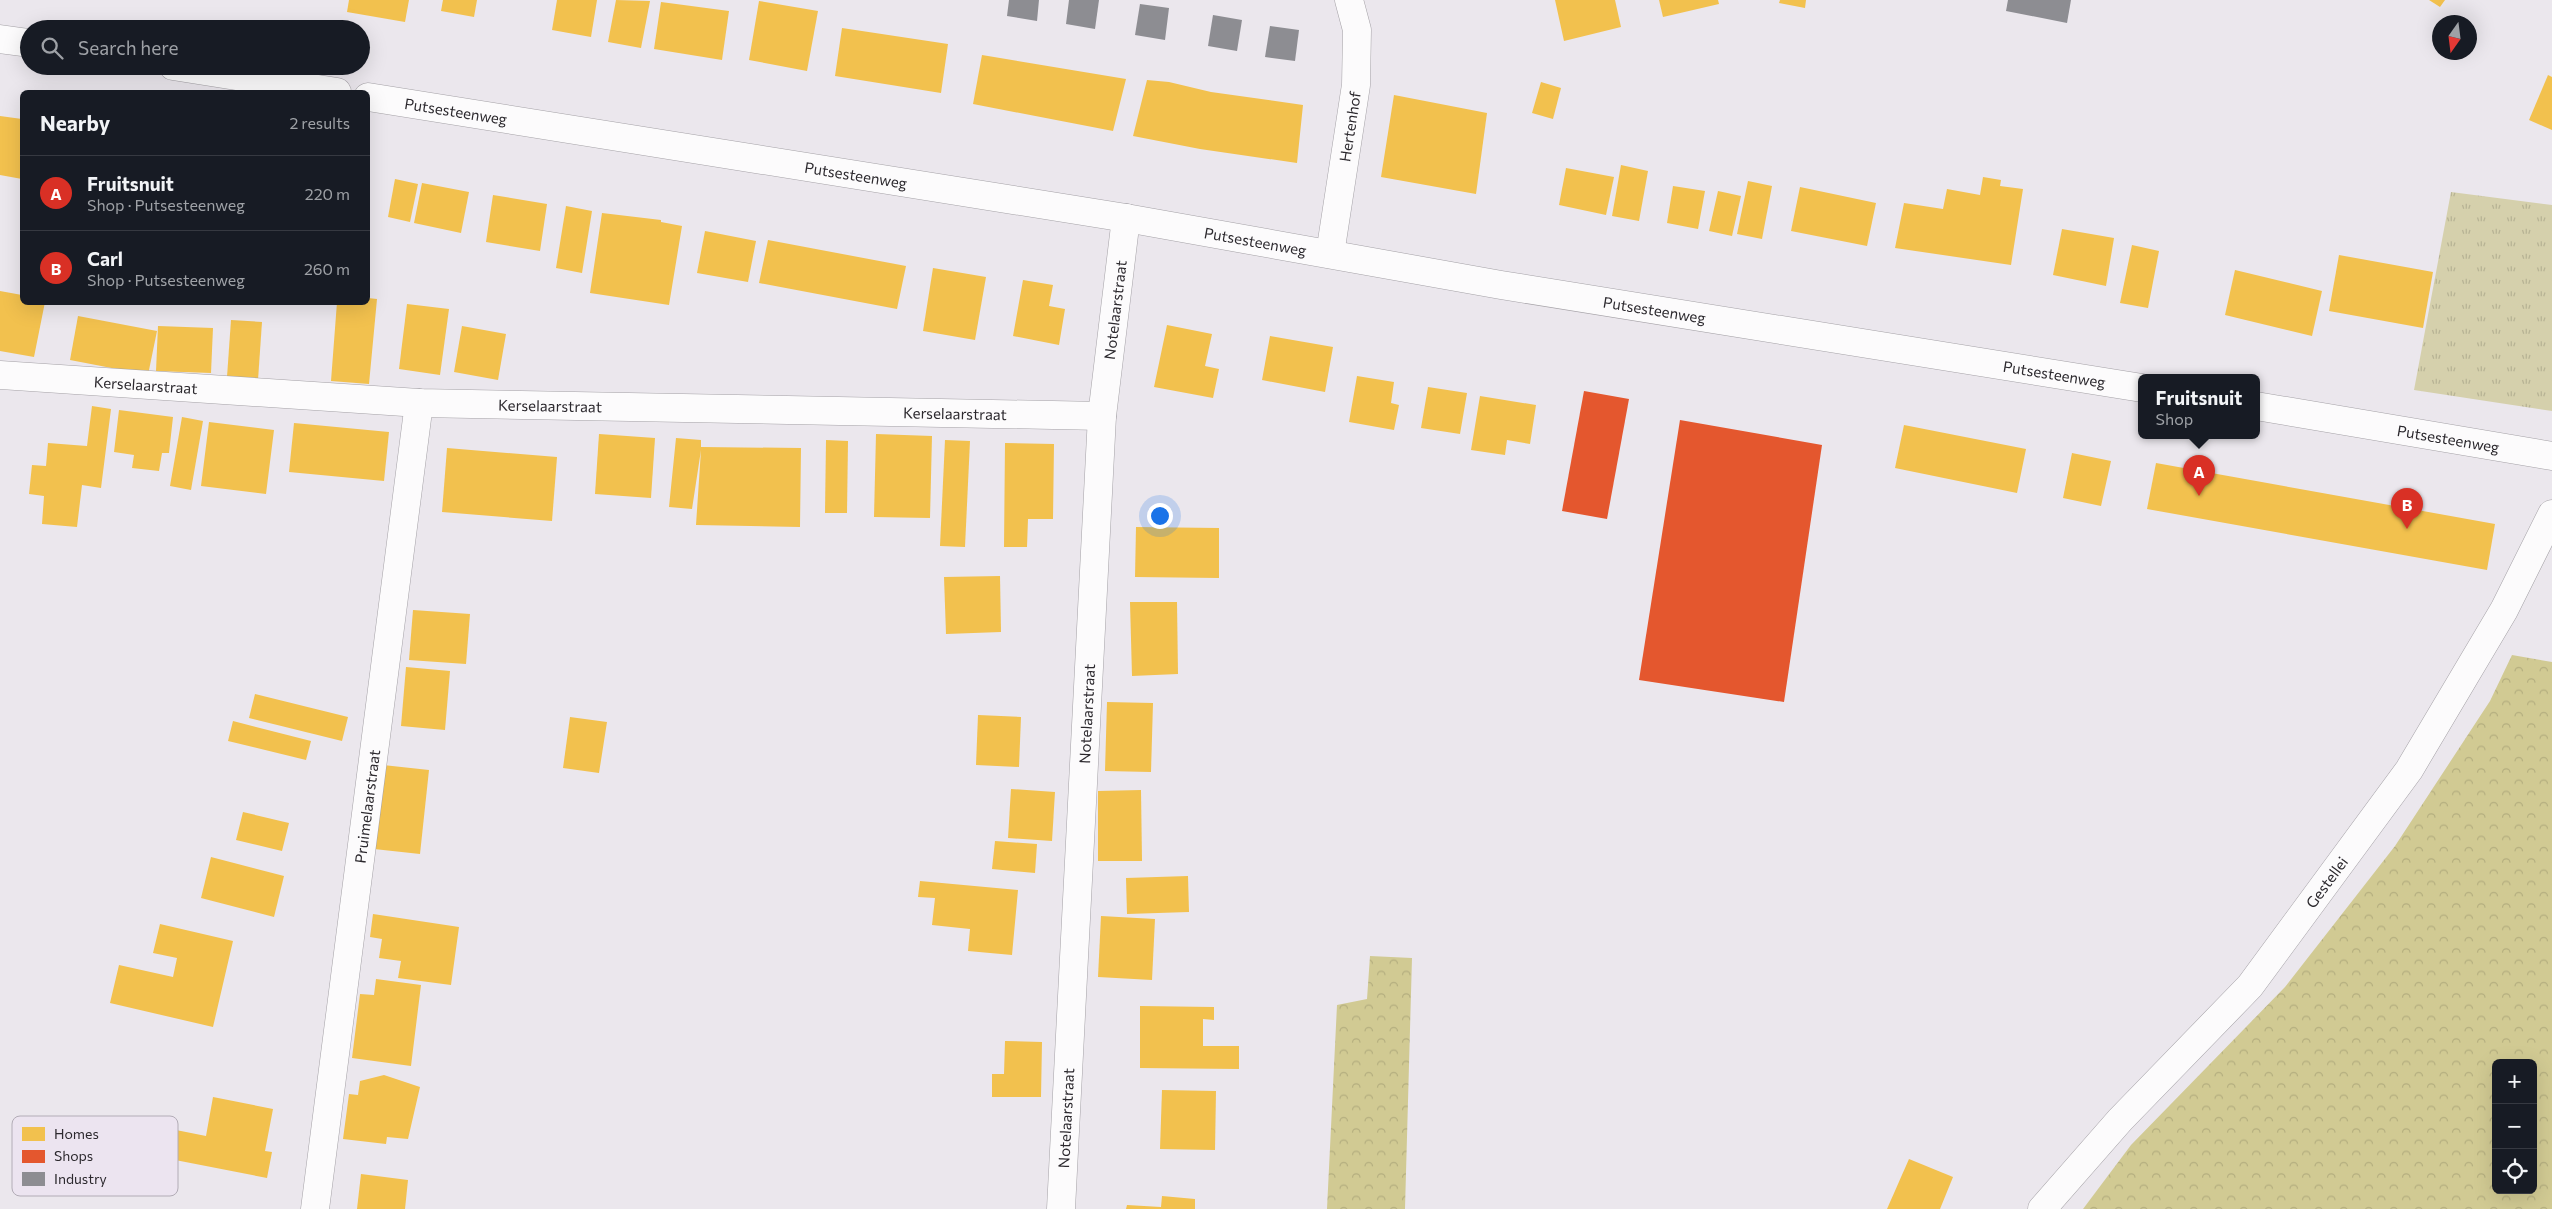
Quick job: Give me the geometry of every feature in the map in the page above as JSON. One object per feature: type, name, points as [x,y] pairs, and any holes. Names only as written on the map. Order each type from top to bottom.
[{"type":"street","name":"Hertenhof","points":[[1330,254],[1356,85],[1358,30],[1349,0]]},
{"type":"street","points":[[0,39],[20,42]]},
{"type":"street","points":[[230,75],[324,90]]},
{"type":"street","name":"Putsesteenweg","points":[[370,98],[1126,218],[1501,285],[2138,387]]},
{"type":"street","name":"Notelaarstraat","points":[[1061,1209],[1102,416],[1126,218]]},
{"type":"street","name":"Kerselaarstraat","points":[[0,376],[419,403],[1102,416]]},
{"type":"street","name":"Pruimelaarstraat","points":[[315,1209],[419,403]]},
{"type":"street","name":"Putsesteenweg","points":[[2260,407],[2552,456]]},
{"type":"street","name":"Gestellei","points":[[2042,1209],[2120,1120],[2250,986],[2409,770],[2504,610],[2552,514]]},
{"type":"green space","points":[[2451,192],[2552,205],[2552,411],[2414,390]]},
{"type":"green space","points":[[2512,655],[2552,662],[2552,1209],[2083,1209],[2131,1145],[2285,987],[2395,846],[2490,701]]},
{"type":"green space","points":[[1370,956],[1412,958],[1405,1209],[1327,1209],[1337,1005],[1367,999]]},
{"type":"building: Homes","points":[[349,0],[409,0],[405,22],[347,12]]},
{"type":"building: Homes","points":[[443,0],[477,0],[474,17],[441,11]]},
{"type":"building: Homes","points":[[557,0],[597,0],[591,37],[552,30]]},
{"type":"building: Homes","points":[[616,0],[650,1],[641,48],[608,42]]},
{"type":"building: Homes","points":[[1555,0],[1615,0],[1621,27],[1564,41]]},
{"type":"building: Homes","points":[[1659,0],[1718,0],[1719,4],[1663,17]]},
{"type":"building: Homes","points":[[1780,0],[1806,0],[1805,8],[1779,3]]},
{"type":"building: Homes","points":[[2429,0],[2445,0],[2440,7]]},
{"type":"building: Homes","points":[[759,1],[818,11],[807,71],[749,60]]},
{"type":"building: Homes","points":[[661,2],[729,11],[722,60],[654,49]]},
{"type":"building: Homes","points":[[842,28],[948,44],[941,93],[835,76]]},
{"type":"building: Homes","points":[[982,55],[1126,79],[1113,131],[973,104]]},
{"type":"building: Homes","points":[[2548,75],[2552,77],[2552,130],[2529,120]]},
{"type":"building: Homes","points":[[1147,80],[1169,82],[1211,92],[1303,105],[1297,163],[1200,149],[1133,136]]},
{"type":"building: Homes","points":[[1541,82],[1561,88],[1553,119],[1532,113]]},
{"type":"building: Homes","points":[[1394,95],[1487,113],[1476,194],[1381,177]]},
{"type":"building: Homes","points":[[0,116],[20,119],[20,179],[0,175]]},
{"type":"building: Homes","points":[[1621,165],[1648,171],[1639,221],[1612,216]]},
{"type":"building: Homes","points":[[1566,168],[1614,177],[1606,215],[1559,205]]},
{"type":"building: Homes","points":[[1983,177],[2001,180],[2000,186],[2023,189],[2011,265],[1895,248],[1904,203],[1943,209],[1947,189],[1980,195]]},
{"type":"building: Homes","points":[[395,179],[418,184],[410,222],[388,217]]},
{"type":"building: Homes","points":[[1748,181],[1772,186],[1762,239],[1737,234]]},
{"type":"building: Homes","points":[[422,183],[469,192],[461,233],[414,223]]},
{"type":"building: Homes","points":[[1673,186],[1705,191],[1698,229],[1667,223]]},
{"type":"building: Homes","points":[[1800,187],[1876,203],[1867,246],[1791,231]]},
{"type":"building: Homes","points":[[1718,191],[1741,196],[1732,236],[1709,231]]},
{"type":"building: Homes","points":[[493,195],[547,204],[540,251],[486,242]]},
{"type":"building: Homes","points":[[566,206],[592,211],[582,273],[556,268]]},
{"type":"building: Homes","points":[[602,213],[661,220],[661,222],[682,226],[669,305],[590,293]]},
{"type":"building: Homes","points":[[2062,229],[2114,238],[2106,286],[2053,275]]},
{"type":"building: Homes","points":[[705,231],[756,241],[748,282],[697,273]]},
{"type":"building: Homes","points":[[768,240],[906,266],[897,309],[759,283]]},
{"type":"building: Homes","points":[[2132,245],[2159,251],[2148,308],[2120,303]]},
{"type":"building: Homes","points":[[2339,255],[2433,272],[2423,328],[2329,311]]},
{"type":"building: Homes","points":[[933,268],[986,277],[975,340],[923,331]]},
{"type":"building: Homes","points":[[2235,270],[2322,291],[2312,336],[2225,315]]},
{"type":"building: Homes","points":[[1023,280],[1053,285],[1049,306],[1065,309],[1059,345],[1013,336]]},
{"type":"building: Homes","points":[[0,291],[20,295],[20,305],[44,305],[34,357],[0,351]]},
{"type":"building: Homes","points":[[370,298],[377,299],[369,384],[331,381],[337,305],[370,305]]},
{"type":"building: Homes","points":[[407,304],[449,309],[440,375],[399,369]]},
{"type":"building: Homes","points":[[78,316],[157,331],[148,375],[70,360]]},
{"type":"building: Homes","points":[[231,320],[262,322],[258,380],[227,377]]},
{"type":"building: Homes","points":[[1167,325],[1212,334],[1205,366],[1219,369],[1213,398],[1154,387]]},
{"type":"building: Homes","points":[[158,326],[213,328],[211,373],[156,371]]},
{"type":"building: Homes","points":[[462,326],[506,334],[498,380],[454,372]]},
{"type":"building: Homes","points":[[1270,336],[1333,347],[1325,392],[1262,380]]},
{"type":"building: Homes","points":[[1357,376],[1394,382],[1391,403],[1399,405],[1394,430],[1349,422]]},
{"type":"building: Homes","points":[[1428,387],[1467,393],[1460,434],[1421,428]]},
{"type":"building: Homes","points":[[1480,396],[1536,405],[1530,444],[1507,440],[1505,455],[1471,450]]},
{"type":"building: Homes","points":[[92,406],[111,409],[101,488],[82,485],[77,527],[42,524],[44,496],[29,494],[32,465],[46,466],[48,443],[87,446]]},
{"type":"building: Homes","points":[[119,410],[173,417],[169,453],[162,453],[159,471],[132,468],[134,455],[114,452]]},
{"type":"building: Homes","points":[[182,417],[203,421],[191,490],[170,486]]},
{"type":"building: Homes","points":[[209,422],[274,430],[266,494],[201,486]]},
{"type":"building: Homes","points":[[294,423],[389,432],[384,481],[289,472]]},
{"type":"building: Homes","points":[[1904,425],[2026,449],[2017,493],[1895,468]]},
{"type":"building: Homes","points":[[599,434],[655,438],[651,498],[595,494]]},
{"type":"building: Homes","points":[[876,434],[932,436],[930,518],[874,517]]},
{"type":"building: Homes","points":[[676,438],[701,440],[701,447],[801,448],[800,527],[696,525],[701,450],[692,509],[669,507]]},
{"type":"building: Homes","points":[[826,440],[848,441],[847,513],[825,513]]},
{"type":"building: Homes","points":[[945,440],[970,441],[965,547],[940,546]]},
{"type":"building: Homes","points":[[1005,443],[1054,444],[1053,519],[1028,519],[1027,547],[1004,547]]},
{"type":"building: Homes","points":[[447,448],[557,457],[552,521],[442,512]]},
{"type":"building: Homes","points":[[2072,453],[2111,461],[2101,506],[2063,498]]},
{"type":"building: Homes","points":[[2156,463],[2495,524],[2487,570],[2147,509]]},
{"type":"building: Homes","points":[[1136,527],[1219,528],[1219,578],[1135,577]]},
{"type":"building: Homes","points":[[1000,576],[1001,632],[946,634],[944,577]]},
{"type":"building: Homes","points":[[1130,602],[1177,602],[1178,674],[1132,676]]},
{"type":"building: Homes","points":[[413,610],[470,614],[466,664],[409,660]]},
{"type":"building: Homes","points":[[406,667],[450,671],[445,730],[401,726]]},
{"type":"building: Homes","points":[[255,694],[348,717],[342,741],[249,718]]},
{"type":"building: Homes","points":[[1107,702],[1153,703],[1151,772],[1105,771]]},
{"type":"building: Homes","points":[[978,715],[1021,717],[1019,767],[976,765]]},
{"type":"building: Homes","points":[[570,717],[607,722],[599,773],[563,768]]},
{"type":"building: Homes","points":[[233,721],[311,741],[306,760],[228,741]]},
{"type":"building: Homes","points":[[383,765],[429,770],[420,854],[374,849]]},
{"type":"building: Homes","points":[[1011,789],[1055,792],[1052,841],[1008,838]]},
{"type":"building: Homes","points":[[1141,790],[1142,861],[1098,861],[1098,791]]},
{"type":"building: Homes","points":[[243,812],[289,823],[282,851],[236,840]]},
{"type":"building: Homes","points":[[995,841],[1037,844],[1035,873],[992,869]]},
{"type":"building: Homes","points":[[211,857],[284,876],[274,917],[201,898]]},
{"type":"building: Homes","points":[[1188,876],[1189,912],[1127,914],[1126,878]]},
{"type":"building: Homes","points":[[920,881],[1018,890],[1012,955],[968,951],[970,929],[932,925],[935,898],[918,897]]},
{"type":"building: Homes","points":[[373,914],[459,927],[451,985],[398,978],[401,961],[379,958],[382,939],[370,937]]},
{"type":"building: Homes","points":[[1101,916],[1155,919],[1152,980],[1098,977]]},
{"type":"building: Homes","points":[[160,924],[233,941],[213,1027],[110,1003],[119,965],[173,977],[177,958],[153,953]]},
{"type":"building: Homes","points":[[376,979],[421,985],[411,1066],[352,1058],[360,994],[374,995]]},
{"type":"building: Homes","points":[[1140,1006],[1214,1007],[1214,1020],[1203,1019],[1203,1046],[1239,1046],[1239,1069],[1140,1068]]},
{"type":"building: Homes","points":[[1005,1041],[1042,1042],[1041,1097],[992,1097],[992,1074],[1004,1074]]},
{"type":"building: Homes","points":[[384,1075],[420,1087],[408,1139],[387,1137],[386,1144],[343,1139],[349,1094],[358,1095],[360,1081]]},
{"type":"building: Homes","points":[[1162,1090],[1216,1091],[1215,1150],[1160,1149]]},
{"type":"building: Homes","points":[[213,1097],[273,1109],[265,1151],[272,1152],[267,1178],[178,1161],[178,1130],[206,1136]]},
{"type":"building: Homes","points":[[1909,1159],[1953,1177],[1940,1209],[1887,1209]]},
{"type":"building: Homes","points":[[361,1174],[408,1180],[405,1209],[357,1209]]},
{"type":"building: Homes","points":[[1162,1196],[1195,1199],[1195,1209],[1126,1209],[1127,1205],[1161,1207]]},
{"type":"building: Shops","points":[[1584,391],[1629,399],[1607,519],[1562,511]]},
{"type":"building: Shops","points":[[1680,420],[1822,445],[1784,702],[1639,680]]},
{"type":"building: Industry","points":[[1009,0],[1039,0],[1037,21],[1007,16]]},
{"type":"building: Industry","points":[[1069,0],[1099,0],[1095,29],[1066,24]]},
{"type":"building: Industry","points":[[2008,0],[2071,0],[2067,23],[2006,11]]},
{"type":"building: Industry","points":[[1140,4],[1169,8],[1165,40],[1135,35]]},
{"type":"building: Industry","points":[[1213,15],[1242,20],[1237,51],[1208,46]]},
{"type":"building: Industry","points":[[1270,26],[1299,30],[1295,61],[1265,57]]},
{"type":"place","name":"Fruitsnuit","points":[[2199,496]]},
{"type":"place","name":"Carl","points":[[2407,529]]}]
